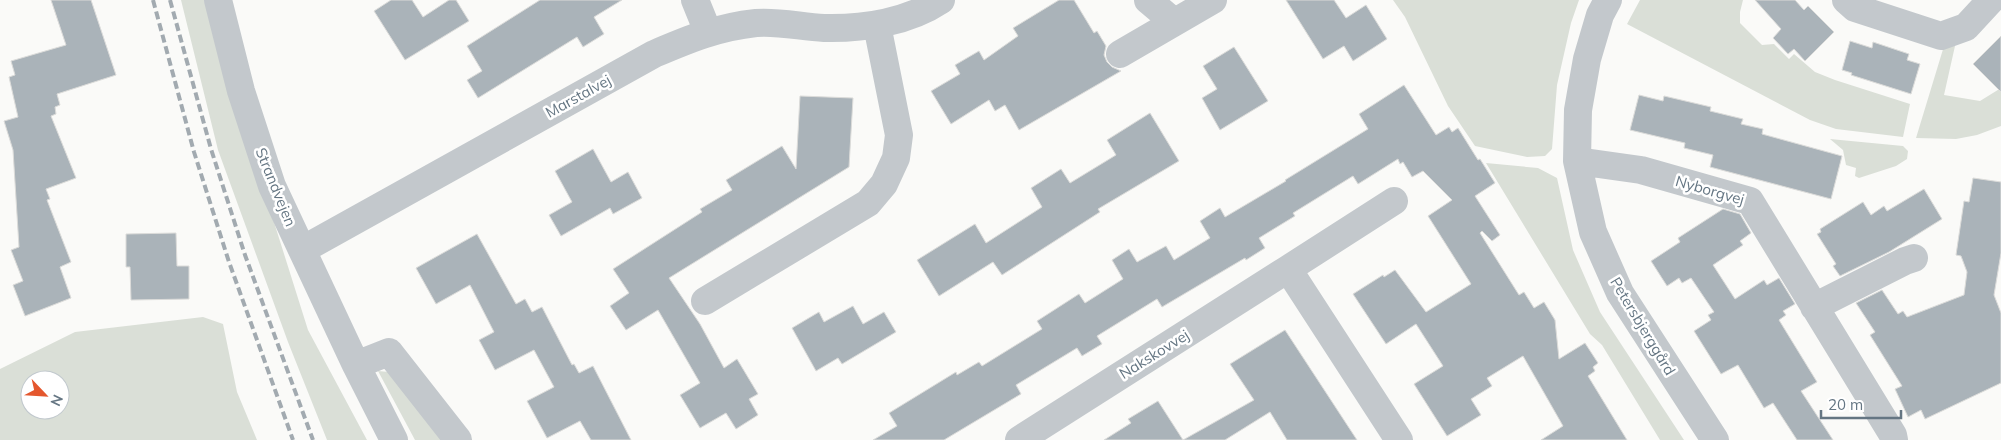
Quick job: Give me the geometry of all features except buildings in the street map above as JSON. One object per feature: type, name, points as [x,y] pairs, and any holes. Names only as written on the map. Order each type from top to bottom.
[{"type":"street","name":"Strandvejen","points":[[218,0],[241,91],[272,186],[356,365],[394,440]]},
{"type":"street","points":[[696,0],[708,32]]},
{"type":"street","name":"Marstalvej","points":[[302,250],[654,54],[708,32],[758,23],[825,28],[877,25],[925,10],[941,0]]},
{"type":"street","points":[[1148,0],[1174,22]]},
{"type":"street","points":[[1120,54],[1213,0]]},
{"type":"street","name":"Petersbjerggård","points":[[1608,0],[1600,15],[1587,59],[1578,110],[1577,161],[1593,232],[1620,293],[1715,440]]},
{"type":"street","points":[[1846,0],[1855,8],[1940,36],[1966,27],[1991,0]]},
{"type":"street","points":[[705,301],[868,203],[884,184],[896,158],[900,135],[877,25]]},
{"type":"street","name":"Nyborgvej","points":[[1577,161],[1640,170],[1750,201],[1764,219],[1814,307],[1894,434],[1894,440]]},
{"type":"street","name":"Nakskovvej","points":[[1019,440],[1394,201]]},
{"type":"street","points":[[1814,307],[1914,258]]},
{"type":"street","points":[[1288,269],[1399,440]]},
{"type":"street","points":[[356,365],[389,352],[458,440]]},
{"type":"shaded area","points":[[181,0],[204,0],[308,330],[367,440],[327,440],[288,342],[218,150]]},
{"type":"shaded area","points":[[1393,0],[1579,0],[1571,23],[1557,85],[1552,149],[1545,156],[1527,157],[1475,146],[1448,106],[1405,17]]},
{"type":"shaded area","points":[[1640,0],[1743,0],[1740,23],[1762,45],[1774,44],[1789,59],[1794,54],[1815,72],[1835,80],[1910,104],[1903,137],[1836,129],[1810,120],[1627,24]]},
{"type":"shaded area","points":[[1944,46],[1955,46],[1944,95],[1980,101],[2001,88],[2001,126],[1977,135],[1956,139],[1916,138]]},
{"type":"shaded area","points":[[1830,139],[1903,146],[1908,151],[1907,159],[1896,166],[1859,178],[1855,176],[1856,168],[1846,165],[1843,150]]},
{"type":"shaded area","points":[[1486,163],[1538,168],[1557,178],[1573,250],[1600,312],[1684,440],[1660,440],[1602,345],[1590,334]]},
{"type":"shaded area","points":[[203,317],[223,324],[237,392],[257,440],[0,440],[0,369],[75,332]]},
{"type":"shaded area","points":[[378,371],[389,372],[445,440],[415,440]]},
{"type":"railway","points":[[153,0],[194,152],[229,262],[293,440]]},
{"type":"railway","points":[[170,0],[211,149],[245,255],[313,440]]}]
